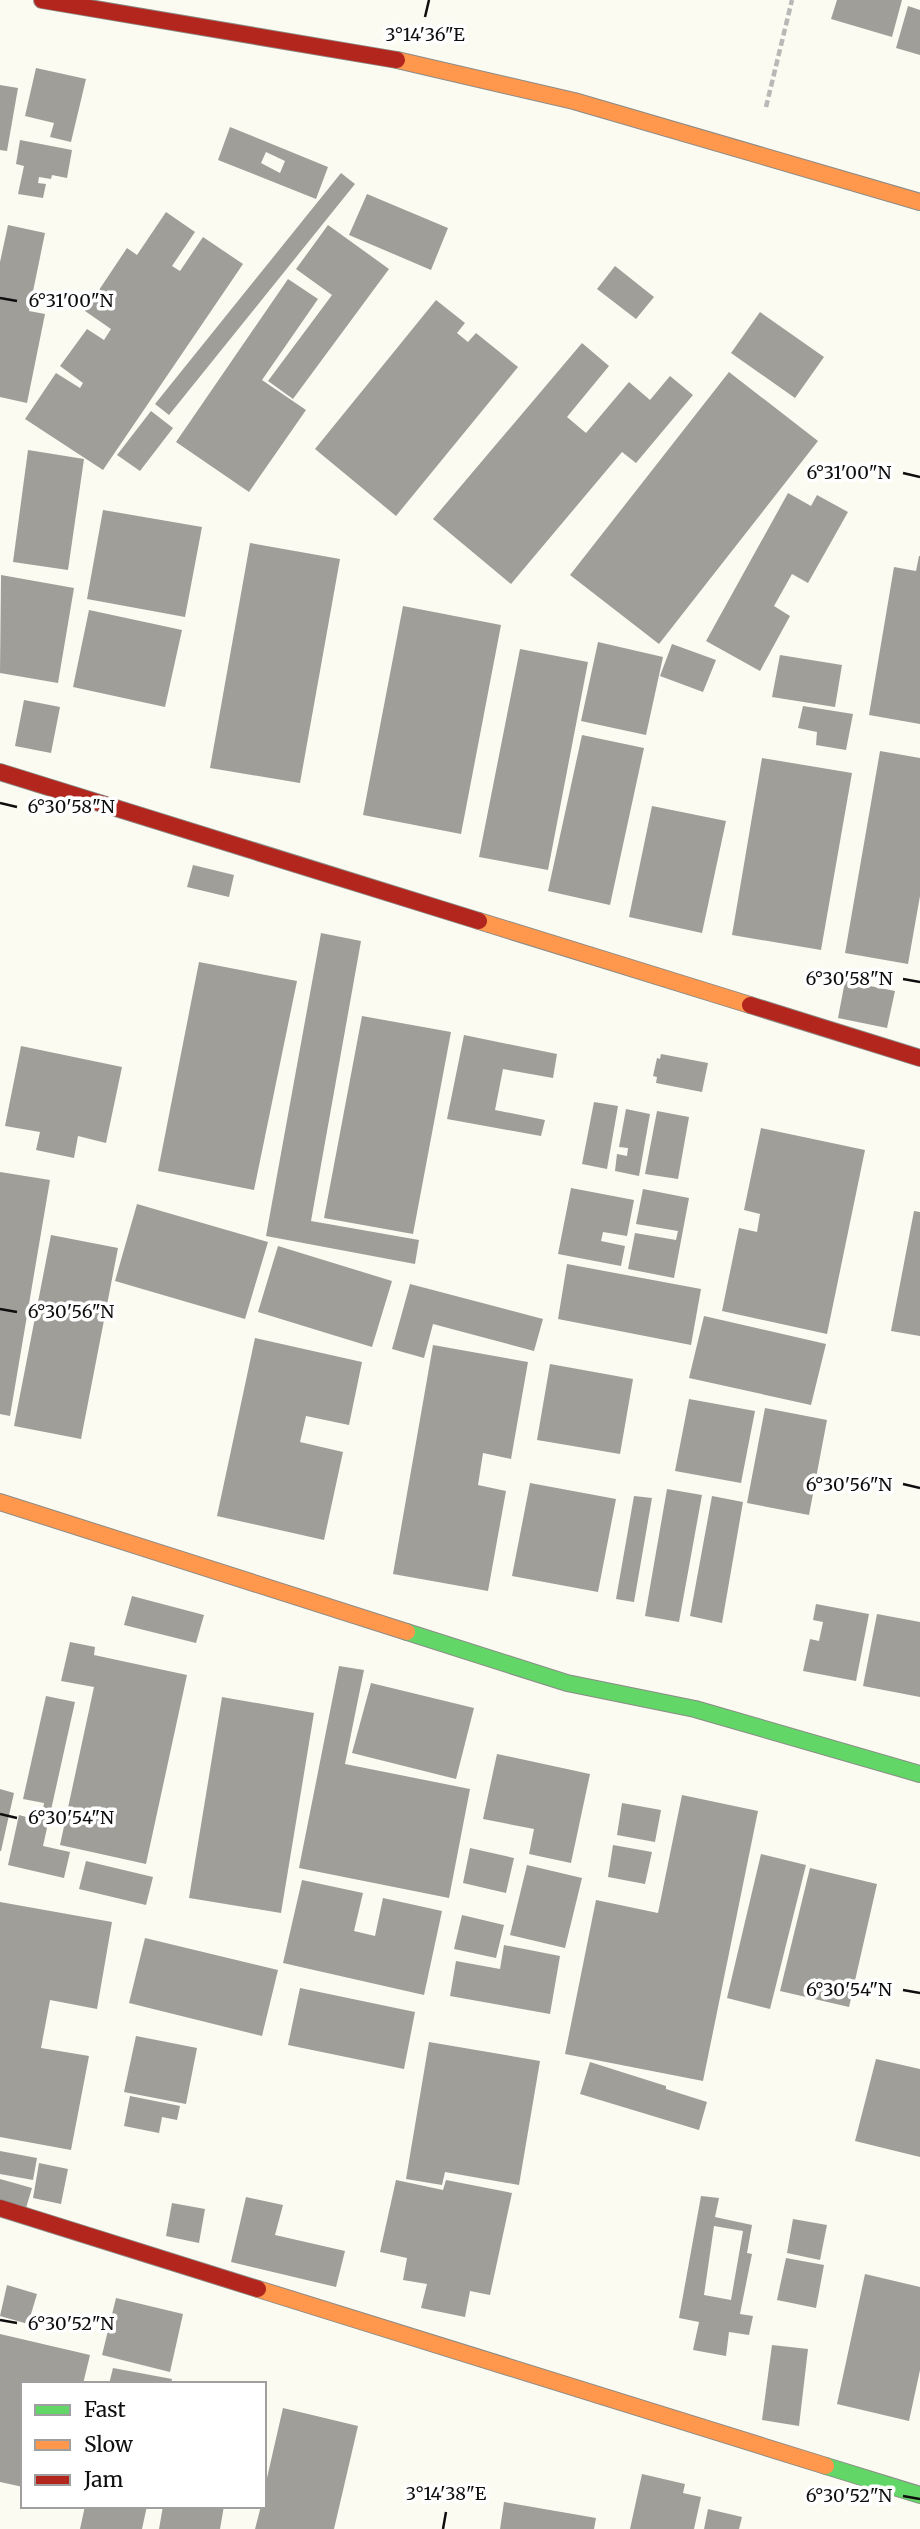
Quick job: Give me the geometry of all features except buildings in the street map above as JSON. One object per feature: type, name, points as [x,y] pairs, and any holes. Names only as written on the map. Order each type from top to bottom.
[{"type":"street","points":[[42,0],[378,56],[574,102],[755,152],[920,202]]},
{"type":"street","points":[[0,772],[920,1058]]},
{"type":"street","points":[[0,1502],[567,1683],[695,1709],[920,1774]]},
{"type":"street","points":[[0,2208],[920,2495]]},
{"type":"path","points":[[755,152],[792,0]]},
{"type":"traffic: fast","points":[[407,1632],[567,1683],[695,1709],[920,1774]]},
{"type":"traffic: fast","points":[[826,2466],[920,2495]]},
{"type":"traffic: slow","points":[[397,60],[574,101],[920,202]]},
{"type":"traffic: slow","points":[[479,921],[750,1005]]},
{"type":"traffic: slow","points":[[0,1502],[407,1632]]},
{"type":"traffic: slow","points":[[258,2289],[826,2466]]},
{"type":"traffic: jam","points":[[42,0],[397,60]]},
{"type":"traffic: jam","points":[[0,772],[479,921]]},
{"type":"traffic: jam","points":[[750,1005],[920,1058]]},
{"type":"traffic: jam","points":[[0,2208],[258,2289]]}]
